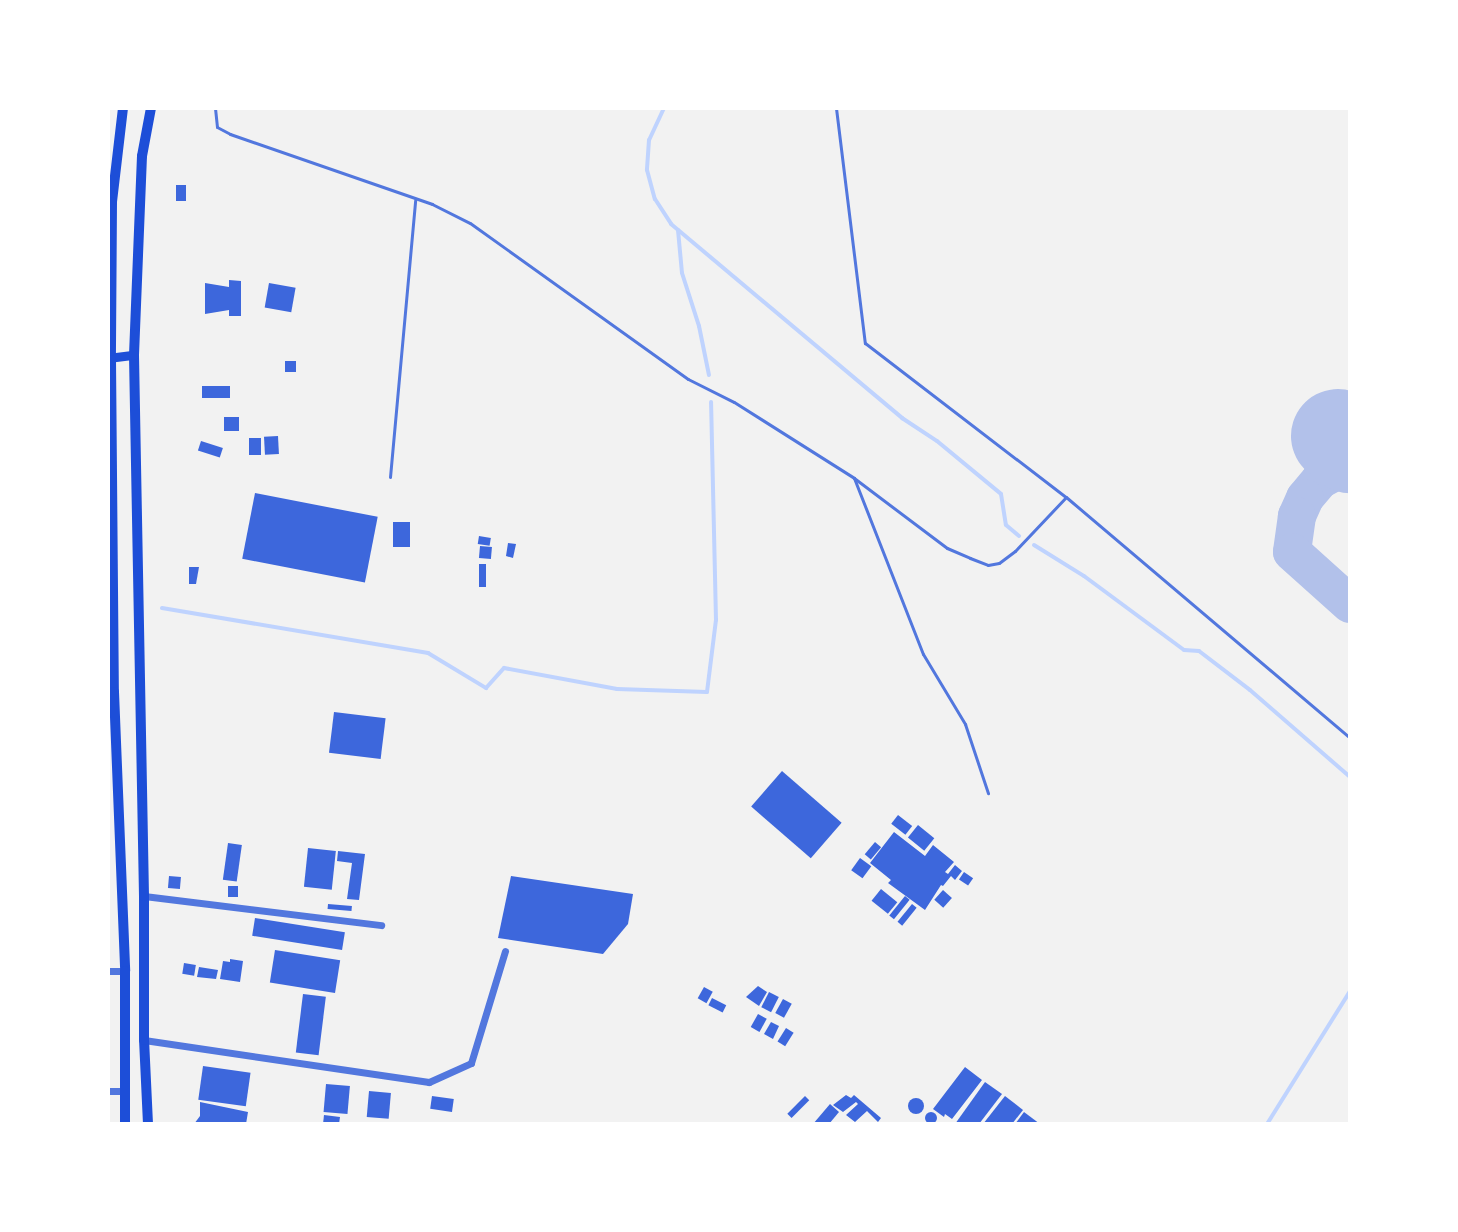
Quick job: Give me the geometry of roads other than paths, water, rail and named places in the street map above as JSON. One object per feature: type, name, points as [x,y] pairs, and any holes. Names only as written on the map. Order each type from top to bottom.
[{"type":"main road","points":[[123,108],[112,202],[113,767],[122,868],[125,1124]]},
{"type":"main road","points":[[148,1124],[144,1040],[134,355],[142,156],[151,108]]},
{"type":"main road","points":[[108,358],[134,355]]},
{"type":"street","points":[[108,869],[122,868]]},
{"type":"street","points":[[144,896],[381,925]]},
{"type":"street","points":[[144,1040],[429,1082],[471,1063],[505,951]]},
{"type":"street","points":[[108,971],[125,971]]},
{"type":"street","points":[[108,1091],[126,1091]]},
{"type":"lane","points":[[215,108],[217,127],[230,134],[432,204],[470,223],[688,379],[734,402],[854,478],[947,548],[988,565],[999,563],[1015,551],[1066,497]]},
{"type":"lane","points":[[836,108],[865,343],[1066,497],[1350,738]]},
{"type":"lane","points":[[390,477],[415,200]]},
{"type":"lane","points":[[854,478],[923,654],[965,724],[988,793]]},
{"type":"waterway","points":[[664,108],[649,140],[647,170],[655,199],[671,224],[902,418],[937,441],[1001,494],[1006,525],[1019,536]]},
{"type":"waterway","points":[[678,230],[682,273],[699,326],[709,375]]},
{"type":"waterway","points":[[162,608],[428,653],[486,688],[504,668],[617,689],[707,692],[716,620],[711,402]]},
{"type":"waterway","points":[[1034,545],[1084,576],[1184,650],[1199,651],[1250,690],[1350,777]]},
{"type":"waterway","points":[[1267,1124],[1350,991]]}]
